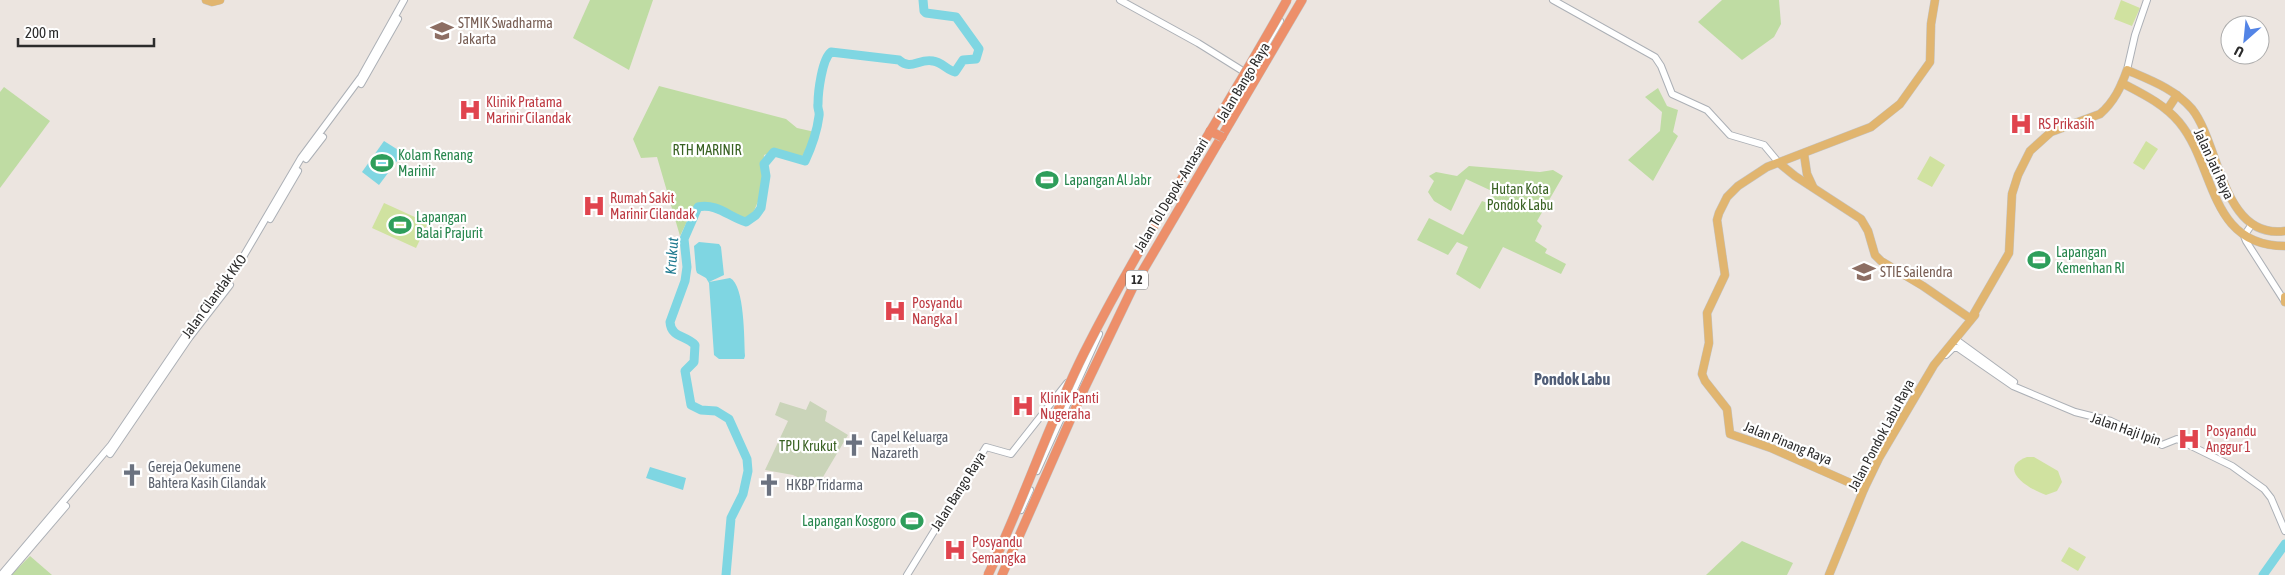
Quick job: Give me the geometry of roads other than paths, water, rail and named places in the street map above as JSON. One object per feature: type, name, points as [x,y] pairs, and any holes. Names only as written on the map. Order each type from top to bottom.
[{"type":"highway","name":"Jalan Tol Depok–Antasari","points":[[1000,575],[1082,391],[1132,289],[1287,0]]},
{"type":"highway","name":"Jalan Tol Depok–Antasari","points":[[990,575],[1083,355],[1134,260],[1300,0]]},
{"type":"main road","points":[[206,0],[212,2],[220,0]]},
{"type":"main road","points":[[1779,163],[1871,127],[1900,104],[1930,62],[1931,24],[1935,0]]},
{"type":"main road","points":[[2126,70],[2177,94],[2200,120],[2232,202],[2252,224],[2266,230],[2285,231]]},
{"type":"main road","name":"Jalan Pondok Labu Raya","points":[[1829,575],[1863,486],[1934,365],[1975,313],[2012,254],[2016,196],[2021,178],[2034,153],[2057,132],[2100,114],[2112,101],[2122,83],[2126,70]]},
{"type":"main road","name":"Jalan Jati Raya","points":[[2122,83],[2156,101],[2178,121],[2191,139],[2222,211],[2244,236],[2267,245],[2285,246]]},
{"type":"main road","points":[[2167,110],[2177,94]]},
{"type":"main road","points":[[1804,154],[1807,174],[1814,189]]},
{"type":"main road","points":[[1779,163],[1814,189],[1861,219],[1868,231],[1876,256],[1881,261],[1975,313]]},
{"type":"main road","name":"Jalan Pinang Raya","points":[[1779,163],[1767,167],[1738,186],[1727,197],[1717,220],[1725,275],[1707,313],[1709,343],[1702,374],[1705,381],[1727,410],[1730,434],[1863,486]]},
{"type":"main road","points":[[2285,297],[2285,302]]},
{"type":"street","name":"Jalan Cilandak KKO","points":[[7,575],[109,448],[191,327],[236,269],[302,158],[361,77],[404,0]]},
{"type":"street","name":"Jalan Cilandak KKO","points":[[1,575],[117,445],[189,338],[244,266],[300,167],[368,74],[408,0]]},
{"type":"street","points":[[1120,0],[1198,43],[1251,77]]},
{"type":"street","name":"Jalan Bango Raya","points":[[1251,77],[1292,0]]},
{"type":"street","name":"Jalan Bango Raya","points":[[990,575],[1020,512],[1079,375],[1127,278],[1300,0]]},
{"type":"street","points":[[1553,0],[1655,57],[1661,66],[1672,94],[1707,110],[1730,135],[1764,145],[1779,163]]},
{"type":"street","points":[[2126,70],[2147,0]]},
{"type":"street","name":"Jalan Bango Raya","points":[[1000,575],[1035,498],[1088,371],[1134,280],[1217,132]]},
{"type":"street","points":[[2252,224],[2244,236],[2285,302]]},
{"type":"street","name":"Jalan Haji Ipin","points":[[1955,340],[2020,389],[2075,412],[2119,424],[2162,444],[2177,439],[2232,466],[2266,491],[2285,531]]},
{"type":"street","name":"Jalan Haji Ipin","points":[[1933,368],[1953,348],[1958,348],[1983,362]]},
{"type":"street","name":"Jalan Bango Raya","points":[[907,575],[986,447],[1011,454],[1070,380],[1088,371]]},
{"type":"street","points":[[1061,391],[1066,390],[1075,399]]},
{"type":"water","name":"Kolam Renang Marinir","points":[[384,141],[403,153],[379,185],[362,172]]},
{"type":"water","points":[[699,242],[719,244],[721,247],[724,275],[709,282],[730,278],[739,291],[744,326],[744,359],[719,359],[714,355],[709,283],[696,270],[694,246]]},
{"type":"water","points":[[650,467],[686,478],[683,490],[646,478]]},
{"type":"waterway","name":"Krukut","points":[[726,575],[731,518],[743,494],[748,471],[747,459],[729,419],[716,411],[701,410],[691,405],[685,371],[694,362],[695,345],[676,334],[670,322],[685,281],[687,267],[684,239],[698,207],[711,207],[746,222],[756,215],[761,208],[766,176],[764,164],[774,152],[805,161],[814,139],[818,122],[821,76],[825,61],[831,52],[899,60],[907,64],[933,61],[955,72],[963,60],[976,59],[979,49],[956,17],[926,13],[923,0]]},
{"type":"waterway","points":[[2263,575],[2285,544]]},
{"type":"place","name":"STMIK Swadharma Jakarta","points":[[442,31]]},
{"type":"place","name":"Klinik Pratama Marinir Cilandak","points":[[470,110]]},
{"type":"place","name":"RS Prikasih","points":[[2021,124]]},
{"type":"place","name":"Kolam Renang Marinir","points":[[382,163]]},
{"type":"place","name":"Lapangan Al Jabr","points":[[1047,180]]},
{"type":"place","name":"Rumah Sakit Marinir Cilandak","points":[[594,206]]},
{"type":"place","name":"Lapangan Balai Prajurit","points":[[400,225]]},
{"type":"place","name":"Lapangan Kemenhan RI","points":[[2039,260]]},
{"type":"place","name":"STIE Sailendra","points":[[1864,272]]},
{"type":"place","name":"Posyandu Nangka I","points":[[895,311]]},
{"type":"place","name":"Klinik Panti Nugeraha","points":[[1023,406]]},
{"type":"place","name":"Posyandu Anggur 1","points":[[2189,439]]},
{"type":"place","name":"Capel Keluarga Nazareth","points":[[854,445]]},
{"type":"place","name":"Gereja Oekumene Bahtera Kasih Cilandak","points":[[132,475]]},
{"type":"place","name":"HKBP Tridarma","points":[[769,485]]},
{"type":"place","name":"Lapangan Kosgoro","points":[[912,521]]},
{"type":"place","name":"Posyandu Semangka","points":[[955,550]]},
{"type":"district","name":"Pondok Labu","points":[[1572,379]]},
{"type":"park label","name":"RTH MARINIR","points":[[707,150]]},
{"type":"park label","name":"Hutan Kota Pondok Labu","points":[[1520,197]]},
{"type":"park label","name":"TPU Krukut","points":[[808,446]]}]
